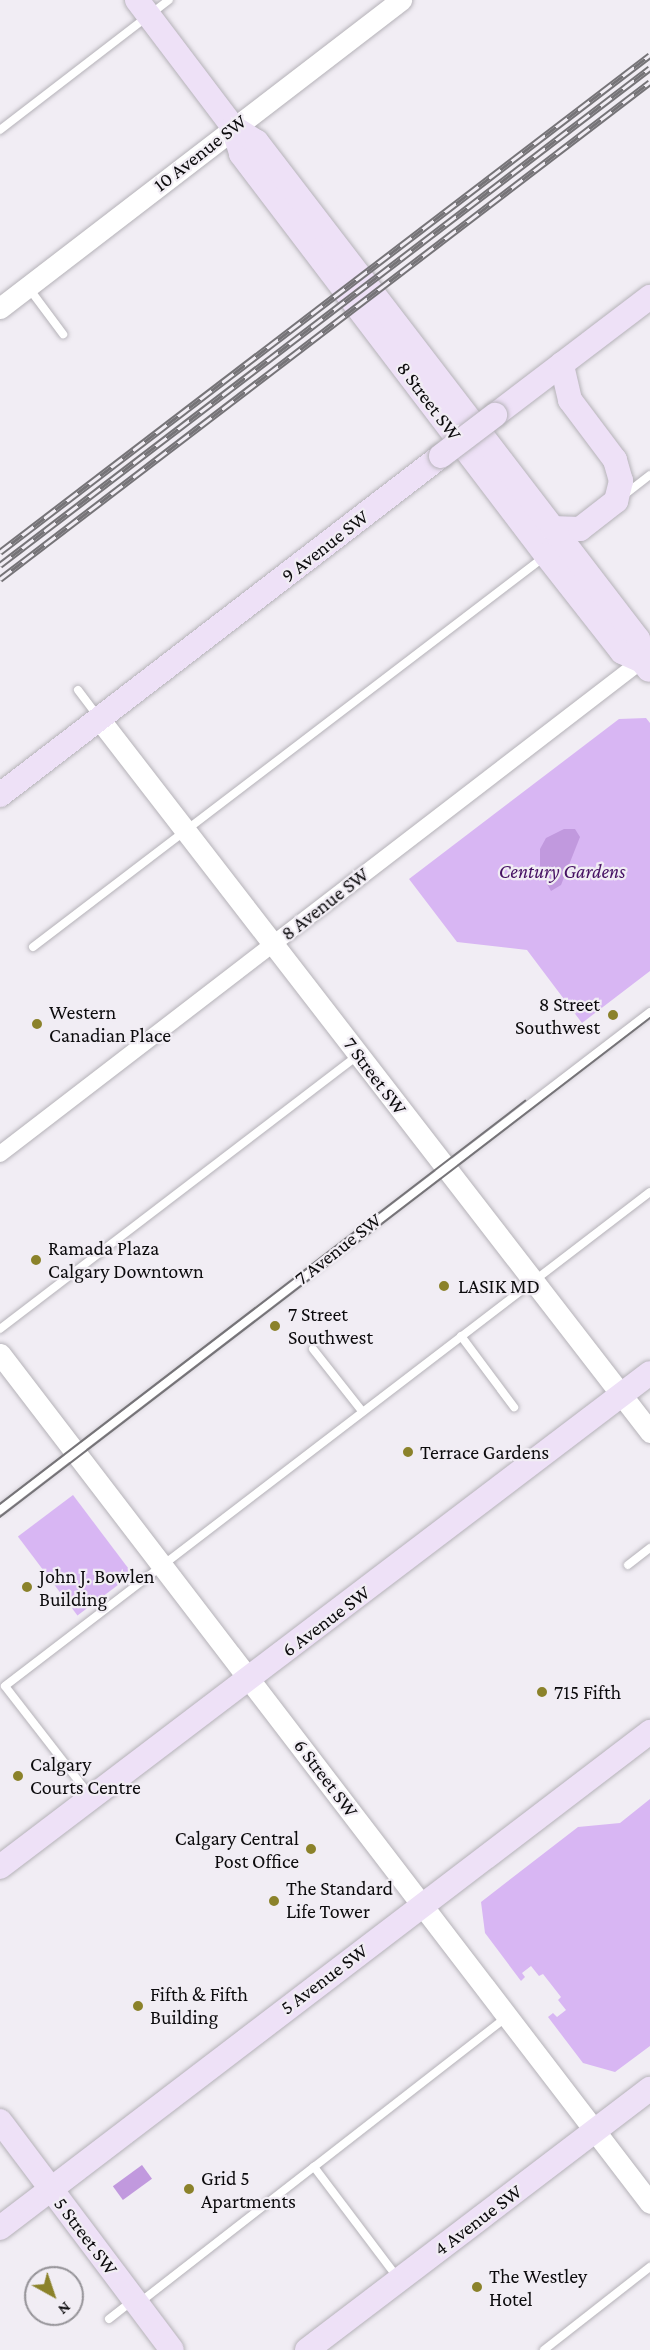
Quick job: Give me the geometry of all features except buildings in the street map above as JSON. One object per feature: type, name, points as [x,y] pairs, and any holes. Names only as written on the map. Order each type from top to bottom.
[{"type":"main road","name":"8 Street SW","points":[[143,8],[233,127],[241,154],[546,555],[622,652],[647,662]]},
{"type":"main road","name":"8 Street SW","points":[[233,127],[257,142],[638,639],[647,662]]},
{"type":"main road","name":"9 Avenue SW","points":[[0,795],[650,297]]},
{"type":"main road","points":[[552,528],[580,529],[616,501],[621,490],[620,469],[570,400],[562,364]]},
{"type":"main road","name":"6 Avenue SW","points":[[0,1867],[650,1373]]},
{"type":"main road","name":"5 Avenue SW","points":[[0,2228],[650,1732]]},
{"type":"main road","name":"4 Avenue SW","points":[[307,2350],[650,2089]]},
{"type":"main road","name":"5 Street SW","points":[[0,2121],[172,2350]]},
{"type":"street","name":"10 Avenue SW","points":[[0,308],[401,0]]},
{"type":"street","name":"8 Avenue SW","points":[[0,1154],[274,943],[647,662]]},
{"type":"street","name":"7 Street SW","points":[[100,720],[650,1432]]},
{"type":"street","name":"6 Street SW","points":[[0,1354],[74,1454],[250,1679],[650,2203]]},
{"type":"lane","points":[[0,130],[143,8],[169,0]]},
{"type":"lane","points":[[28,287],[63,334]]},
{"type":"lane","points":[[616,501],[650,475]]},
{"type":"lane","points":[[33,947],[546,555]]},
{"type":"lane","points":[[78,690],[100,720]]},
{"type":"lane","name":"7 Avenue SW","points":[[0,1510],[445,1166],[650,1012]]},
{"type":"lane","points":[[0,1329],[359,1055]]},
{"type":"lane","points":[[92,1798],[2,1688],[650,1192]]},
{"type":"lane","points":[[461,1336],[514,1407]]},
{"type":"lane","points":[[313,1350],[362,1411]]},
{"type":"lane","points":[[628,1565],[650,1548]]},
{"type":"lane","points":[[109,2319],[136,2302],[314,2167],[508,2016]]},
{"type":"lane","points":[[314,2167],[400,2280]]},
{"type":"lane","points":[[543,2350],[650,2267]]},
{"type":"green space","name":"Century Gardens","points":[[646,718],[650,723],[650,971],[582,1023],[527,950],[457,942],[409,879],[619,719]]},
{"type":"green space","points":[[73,1495],[133,1574],[77,1616],[18,1537]]},
{"type":"green space","points":[[650,1799],[650,2046],[615,2072],[583,2063],[548,2017],[553,2013],[557,2017],[566,2010],[558,2000],[561,1997],[543,1974],[539,1976],[531,1966],[522,1973],[525,1977],[521,1981],[485,1933],[481,1902],[578,1827],[620,1823]]},
{"type":"shaded area","points":[[564,829],[575,829],[580,837],[561,885],[551,891],[540,871],[540,849],[546,838]]},
{"type":"shaded area","points":[[142,2165],[152,2179],[123,2200],[113,2186]]},
{"type":"tram line","points":[[0,1517],[650,1018]]},
{"type":"tram line","points":[[0,1504],[525,1101]]},
{"type":"railway","points":[[0,552],[650,55]]},
{"type":"railway","points":[[0,565],[650,68]]},
{"type":"railway","points":[[0,579],[650,82]]},
{"type":"place","name":"8 Street Southwest","points":[[613,1015]]},
{"type":"place","name":"Western Canadian Place","points":[[37,1024]]},
{"type":"place","name":"Ramada Plaza Calgary Downtown","points":[[36,1260]]},
{"type":"place","name":"LASIK MD","points":[[444,1286]]},
{"type":"place","name":"7 Street Southwest","points":[[275,1326]]},
{"type":"place","name":"Terrace Gardens","points":[[408,1452]]},
{"type":"place","name":"John J. Bowlen Building","points":[[27,1587]]},
{"type":"place","name":"715 Fifth","points":[[542,1692]]},
{"type":"place","name":"Calgary Courts Centre","points":[[18,1776]]},
{"type":"place","name":"Calgary Central Post Office","points":[[311,1849]]},
{"type":"place","name":"The Standard Life Tower","points":[[274,1901]]},
{"type":"place","name":"Fifth & Fifth Building","points":[[138,2006]]},
{"type":"place","name":"Grid 5 Apartments","points":[[189,2189]]},
{"type":"place","name":"The Westley Hotel","points":[[477,2287]]}]
